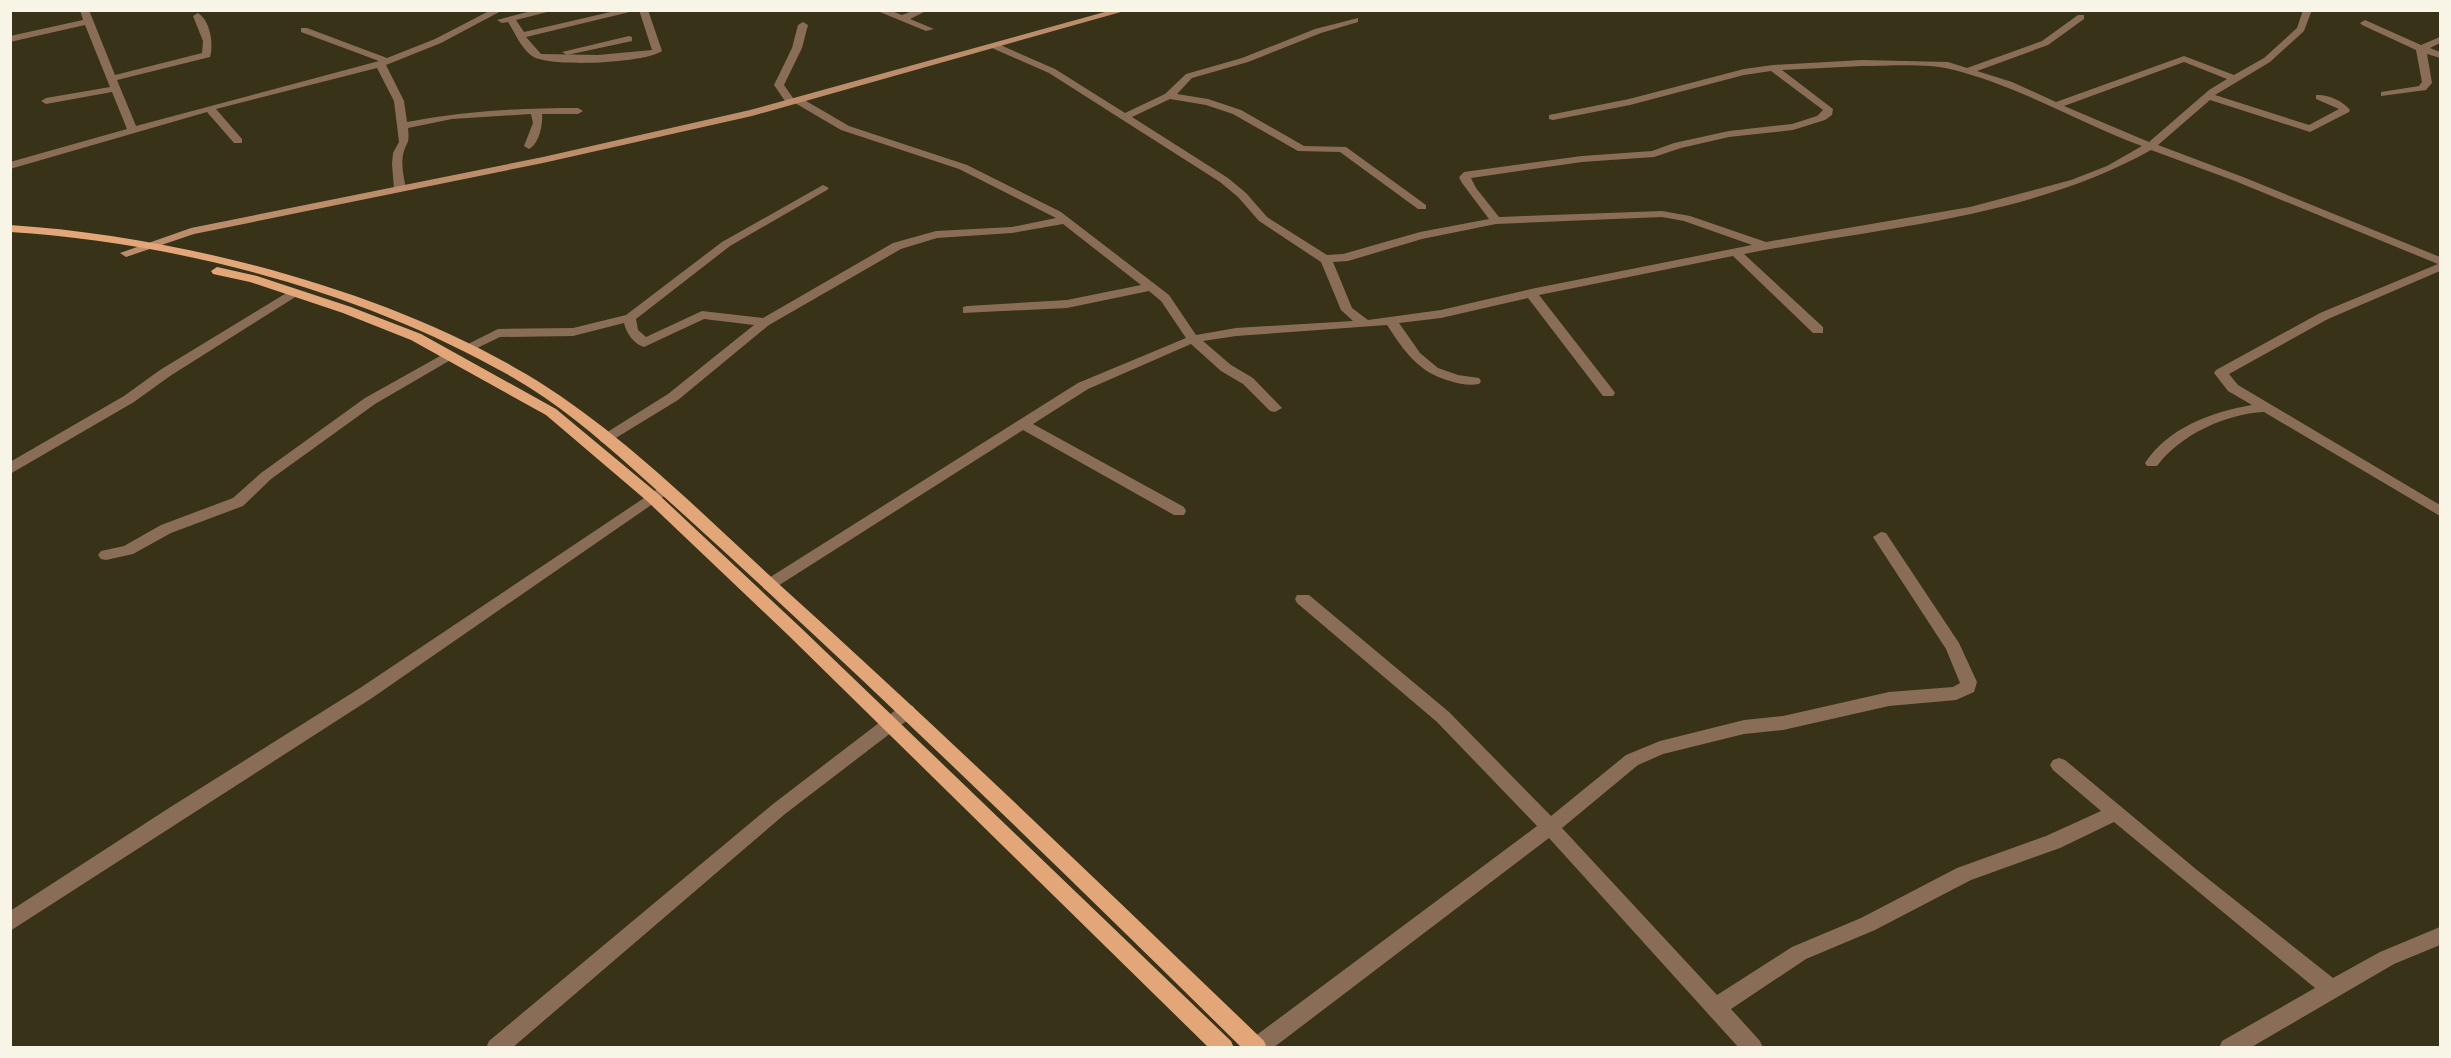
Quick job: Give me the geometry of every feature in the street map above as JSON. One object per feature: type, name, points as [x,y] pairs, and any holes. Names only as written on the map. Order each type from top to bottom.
[{"type":"main road","points":[[10,228],[40,230],[142,246],[264,270],[359,301],[466,348],[564,404],[606,439],[890,724],[1224,1047]]},
{"type":"main road","points":[[10,237],[126,253],[253,279],[347,310],[416,337],[551,412],[658,493],[770,585],[907,711],[1257,1047]]},
{"type":"street","points":[[84,10],[132,129]]},
{"type":"street","points":[[472,10],[495,13]]},
{"type":"street","points":[[473,24],[551,10]]},
{"type":"street","points":[[522,35],[634,10]]},
{"type":"street","points":[[511,18],[533,52],[540,57],[565,60],[656,53],[643,10]]},
{"type":"street","points":[[879,10],[929,29]]},
{"type":"street","points":[[901,19],[924,10]]},
{"type":"street","points":[[126,253],[142,246],[224,223],[623,143],[794,101],[1124,10]]},
{"type":"street","points":[[770,585],[1083,386],[1193,339],[1236,332],[1365,324],[1441,314],[1531,293],[1766,246],[1971,210],[2075,182],[2111,168],[2150,146],[2208,96],[2233,78],[2267,60],[2301,29],[2308,10]]},
{"type":"street","points":[[10,166],[132,129],[383,63],[495,13]]},
{"type":"street","points":[[46,101],[207,55],[207,41],[198,16]]},
{"type":"street","points":[[1970,70],[2045,43],[2081,17]]},
{"type":"street","points":[[1124,117],[1169,96],[1189,76],[1245,60],[1317,31],[1355,20]]},
{"type":"street","points":[[10,39],[89,21]]},
{"type":"street","points":[[2365,23],[2421,49],[2440,55]]},
{"type":"street","points":[[803,25],[797,48],[779,85],[794,101],[845,128],[963,167],[1066,220],[1151,287],[1172,306],[1193,339],[1226,368],[1248,381],[1275,408]]},
{"type":"street","points":[[304,30],[383,63],[399,100],[404,142],[398,153],[397,164],[400,189]]},
{"type":"street","points":[[540,57],[629,39]]},
{"type":"street","points":[[2421,49],[2440,40]]},
{"type":"street","points":[[994,46],[1052,71],[1224,180],[1242,195],[1263,219],[1328,263],[1347,310],[1365,324]]},
{"type":"street","points":[[2385,94],[2422,88],[2427,83],[2421,49]]},
{"type":"street","points":[[2055,106],[2184,60],[2233,78]]},
{"type":"street","points":[[1552,117],[1630,102],[1744,72],[1773,68],[1862,63],[1948,65],[1970,70],[2016,87],[2150,146],[2239,179],[2440,261]]},
{"type":"street","points":[[1496,221],[1467,184],[1465,177],[1468,174],[1582,159],[1654,154],[1678,145],[1729,134],[1793,127],[1828,114],[1828,109],[1773,68]]},
{"type":"street","points":[[1169,96],[1208,102],[1237,112],[1302,149],[1342,149],[1422,207]]},
{"type":"street","points":[[2208,96],[2310,129],[2345,110],[2341,105],[2320,97]]},
{"type":"street","points":[[209,108],[238,141]]},
{"type":"street","points":[[529,146],[538,123],[537,114],[533,111]]},
{"type":"street","points":[[401,126],[452,116],[578,111]]},
{"type":"street","points":[[466,348],[498,333],[573,332],[630,318],[726,244],[823,188]]},
{"type":"street","points":[[1328,263],[1420,236],[1496,221],[1662,214],[1686,218],[1766,246]]},
{"type":"street","points":[[606,439],[673,397],[765,322],[897,246],[936,235],[1012,230],[1066,220]]},
{"type":"street","points":[[1736,253],[1818,330]]},
{"type":"street","points":[[2440,267],[2324,316],[2221,373],[2226,382],[2249,403],[2267,408],[2440,511]]},
{"type":"street","points":[[967,310],[1067,304],[1151,287]]},
{"type":"street","points":[[10,469],[129,399],[165,373],[293,293]]},
{"type":"street","points":[[1531,293],[1608,393]]},
{"type":"street","points":[[1334,326],[1347,310]]},
{"type":"street","points":[[630,318],[632,331],[644,343],[702,315],[765,322]]},
{"type":"street","points":[[1391,321],[1412,354],[1423,364],[1446,377],[1474,381]]},
{"type":"street","points":[[106,555],[128,550],[166,529],[238,502],[266,476],[370,401],[449,355]]},
{"type":"street","points":[[2152,463],[2162,449],[2183,431],[2249,403]]},
{"type":"street","points":[[1023,424],[1179,511]]},
{"type":"street","points":[[10,922],[175,813],[366,693],[658,493]]},
{"type":"street","points":[[1257,1047],[1550,826],[1632,760],[1660,748],[1744,727],[1783,723],[1889,699],[1956,693],[1968,687],[1969,682],[1953,647],[1881,537]]},
{"type":"street","points":[[1304,599],[1443,717],[1550,826],[1753,1047]]},
{"type":"street","points":[[496,1047],[779,809],[907,711]]},
{"type":"street","points":[[2059,765],[2332,989]]},
{"type":"street","points":[[1716,1007],[1799,953],[1868,924],[1964,874],[2053,842],[2115,813]]},
{"type":"street","points":[[2229,1047],[2387,958],[2440,936]]}]
